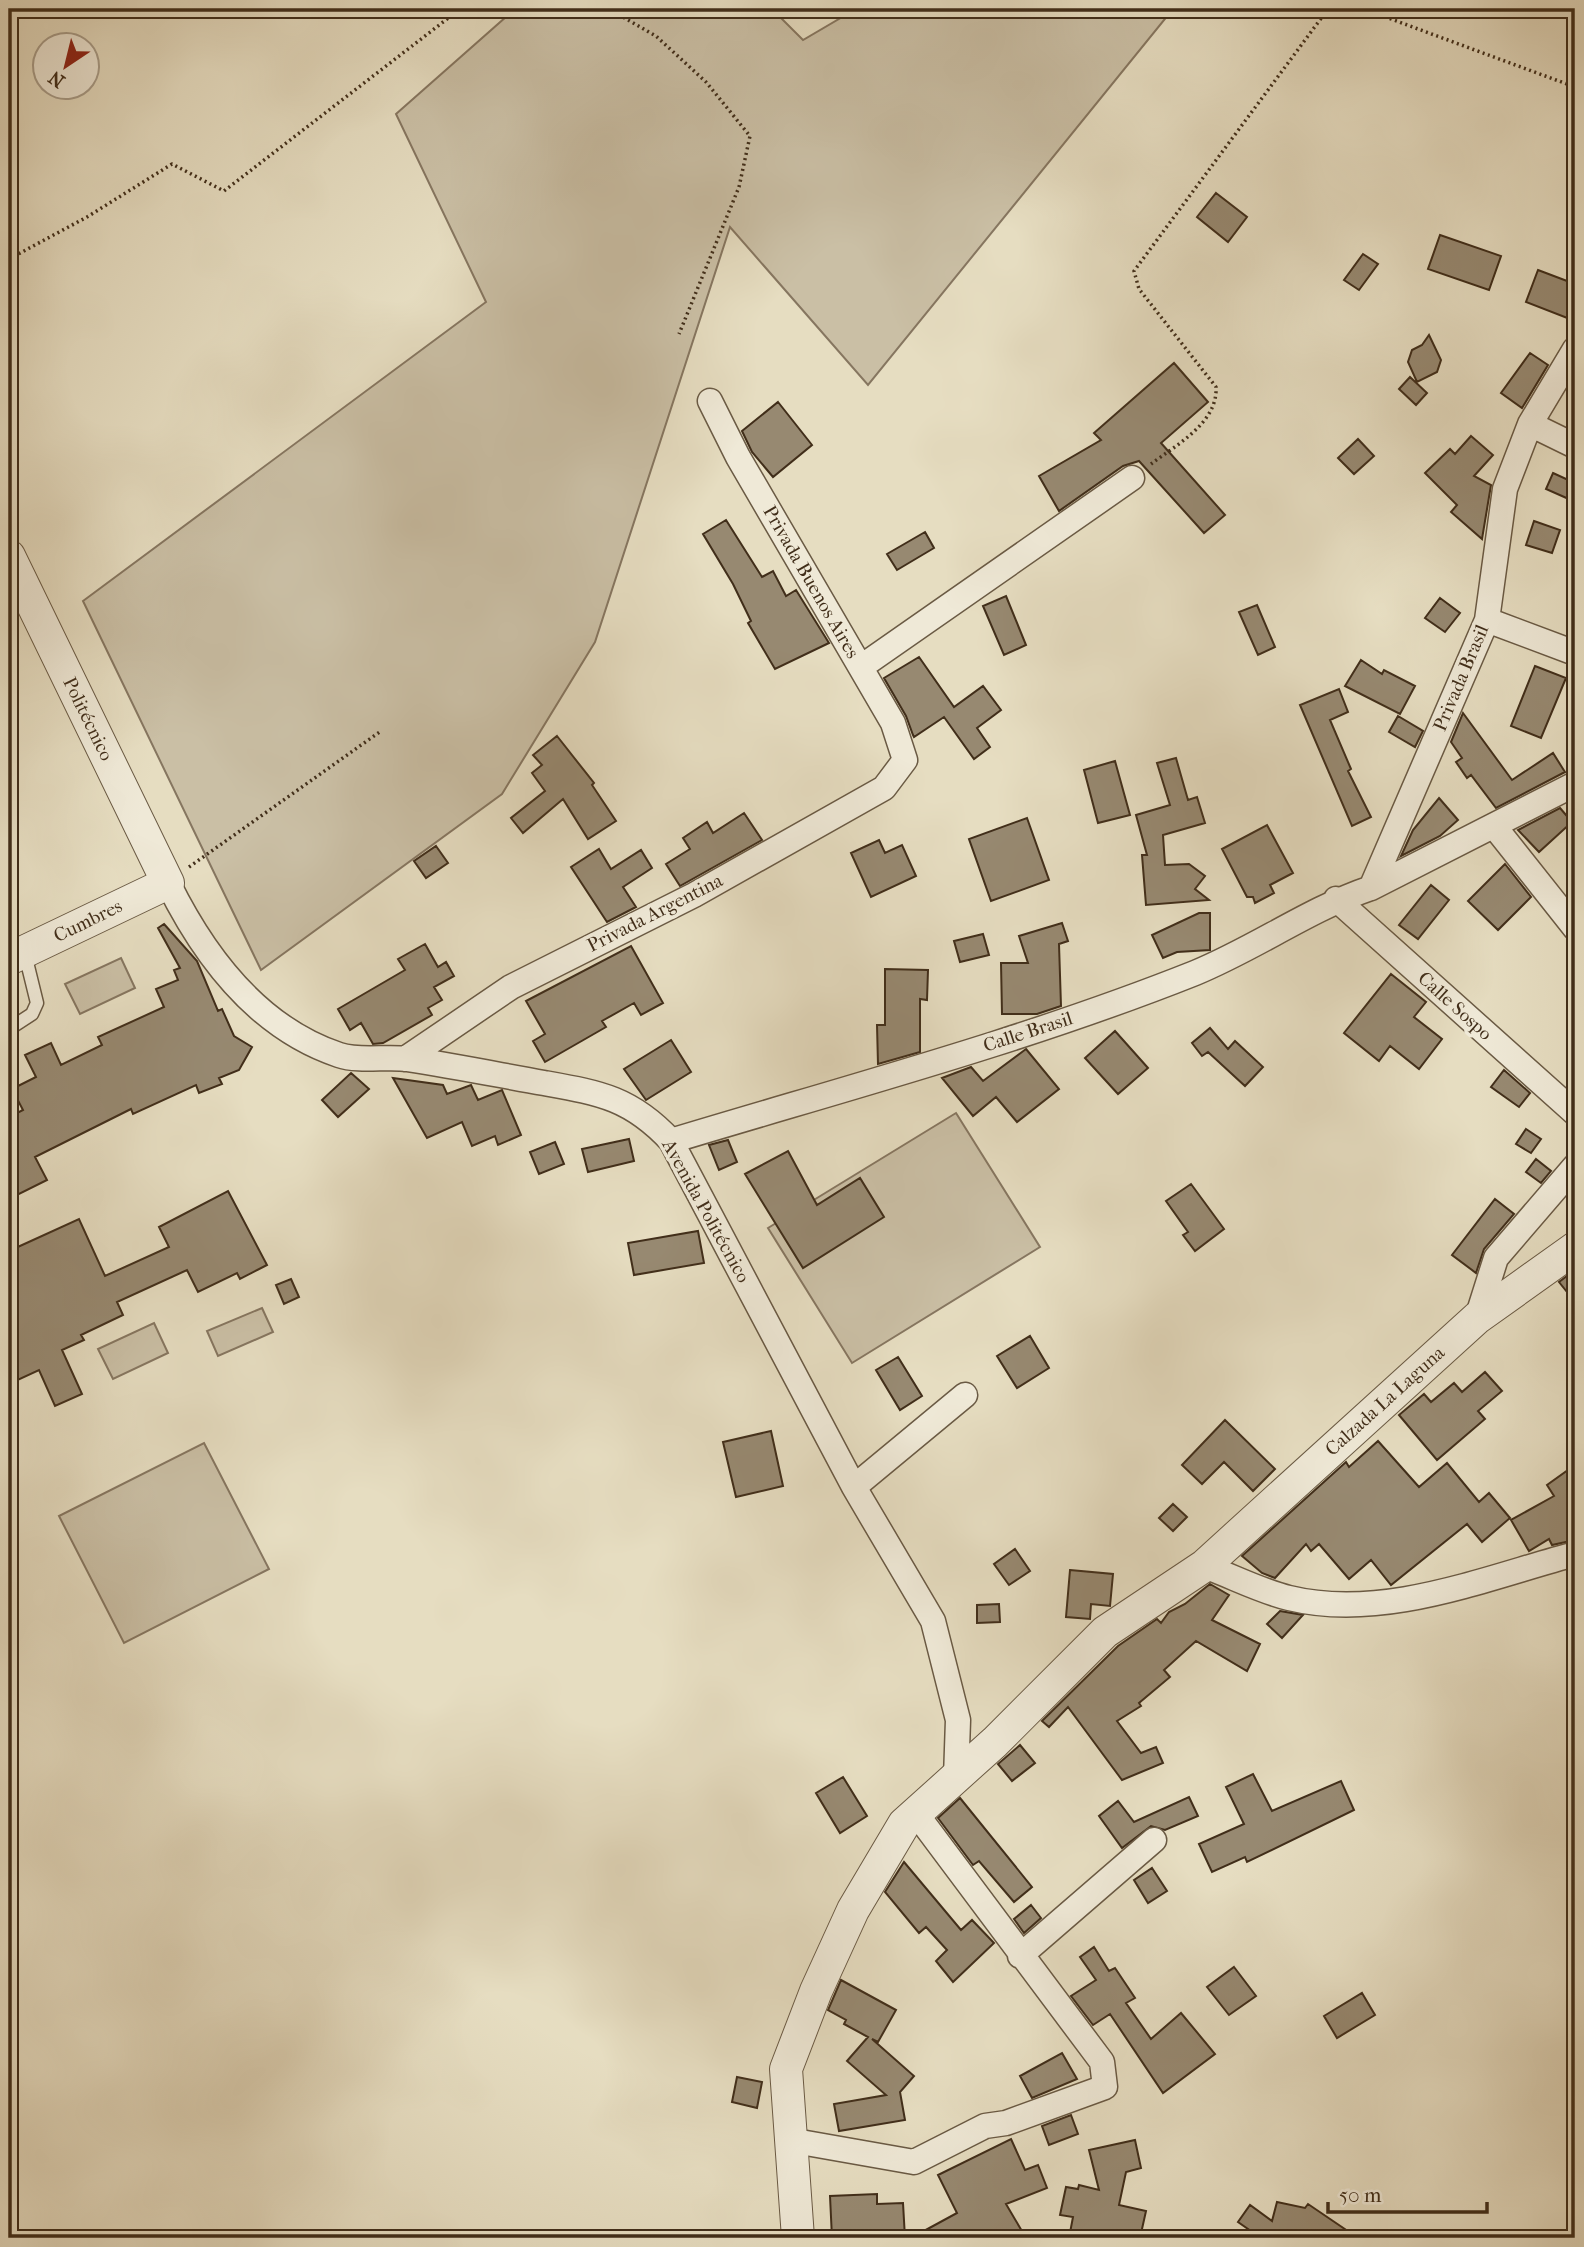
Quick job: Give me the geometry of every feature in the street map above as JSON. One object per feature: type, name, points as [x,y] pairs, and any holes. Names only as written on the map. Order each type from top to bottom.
[{"type":"street","name":"Privada Brasil","points":[[1371,888],[1487,620],[1505,489],[1530,424],[1575,349]]},
{"type":"street","name":"Privada Buenos Aires","points":[[710,401],[738,457],[893,723],[905,760],[902,765]]},
{"type":"street","points":[[1530,424],[1575,446]]},
{"type":"street","points":[[861,667],[1132,478]]},
{"type":"street","name":"Politécnico","points":[[9,556],[168,883]]},
{"type":"street","points":[[1487,620],[1575,653]]},
{"type":"street","name":"Privada Argentina","points":[[405,1059],[510,987],[694,895],[863,801],[884,788],[902,765]]},
{"type":"street","name":"Calle Brasil","points":[[671,1141],[1031,1033],[1198,972],[1336,900],[1371,888],[1575,785]]},
{"type":"street","points":[[1494,826],[1575,928]]},
{"type":"street","name":"Cumbres","points":[[16,955],[168,883]]},
{"type":"street","name":"Avenida Politécnico","points":[[168,883],[190,928],[224,974],[275,1022],[341,1056],[405,1059],[598,1093],[648,1116],[671,1141],[854,1487],[933,1621],[958,1720],[956,1778]]},
{"type":"street","name":"Calle Sospo","points":[[1336,900],[1575,1113]]},
{"type":"street","points":[[1477,1318],[1496,1258],[1575,1166]]},
{"type":"street","name":"Calzada La Laguna","points":[[798,2238],[786,2069],[811,2004],[853,1910],[904,1824],[956,1778],[1105,1632],[1204,1566],[1477,1318],[1575,1248]]},
{"type":"street","points":[[854,1487],[965,1395]]},
{"type":"street","points":[[1204,1566],[1289,1598],[1345,1604],[1402,1600],[1575,1554]]},
{"type":"street","points":[[789,2140],[914,2162],[985,2126],[1006,2123],[1105,2087],[1102,2062],[915,1812]]},
{"type":"street","points":[[1020,1955],[1154,1840]]},
{"type":"lane","points":[[9,1029],[32,1014],[37,1003],[16,955]]},
{"type":"path","points":[[9,259],[87,217],[172,164],[224,191],[460,9]]},
{"type":"path","points":[[609,9],[656,36],[706,82],[750,136],[739,187],[679,334]]},
{"type":"path","points":[[1132,478],[1204,423],[1216,399],[1216,387],[1139,289],[1134,271],[1328,9]]},
{"type":"path","points":[[1364,9],[1575,87]]},
{"type":"path","points":[[168,883],[381,731]]},
{"type":"shaded area","points":[[515,9],[772,9],[803,40],[856,9],[1173,9],[868,385],[730,227],[595,642],[502,794],[261,970],[83,601],[486,302],[396,114]]},
{"type":"shaded area","points":[[121,958],[135,988],[80,1014],[65,984]]},
{"type":"shaded area","points":[[956,1113],[1040,1247],[852,1363],[768,1228]]},
{"type":"shaded area","points":[[262,1308],[273,1332],[218,1356],[207,1331]]},
{"type":"shaded area","points":[[154,1323],[168,1353],[113,1379],[98,1349]]},
{"type":"shaded area","points":[[204,1443],[269,1569],[124,1643],[59,1516]]},
{"type":"building","points":[[1216,193],[1247,217],[1228,242],[1197,217]]},
{"type":"building","points":[[1440,235],[1501,256],[1489,290],[1428,269]]},
{"type":"building","points":[[1363,254],[1378,264],[1359,290],[1344,280]]},
{"type":"building","points":[[1538,270],[1575,284],[1575,321],[1526,302]]},
{"type":"building","points":[[1429,335],[1441,360],[1437,372],[1417,382],[1408,362],[1412,350],[1422,345]]},
{"type":"building","points":[[1530,353],[1548,365],[1522,408],[1501,393]]},
{"type":"building","points":[[1174,363],[1208,402],[1161,443],[1225,515],[1204,533],[1139,461],[1123,466],[1059,511],[1039,476],[1101,440],[1094,433]]},
{"type":"building","points":[[1410,377],[1427,393],[1416,405],[1399,389]]},
{"type":"building","points":[[778,402],[812,445],[773,477],[752,452],[742,431]]},
{"type":"building","points":[[1471,436],[1493,455],[1474,476],[1491,485],[1482,539],[1451,512],[1457,505],[1425,473],[1450,449],[1455,454]]},
{"type":"building","points":[[1358,439],[1374,456],[1354,474],[1338,458]]},
{"type":"building","points":[[1553,473],[1575,483],[1571,500],[1546,489]]},
{"type":"building","points":[[726,520],[762,577],[773,571],[786,596],[796,590],[829,643],[775,669],[748,623],[751,621],[733,584],[703,534]]},
{"type":"building","points":[[1534,521],[1560,530],[1552,553],[1526,545]]},
{"type":"building","points":[[925,532],[934,548],[897,570],[887,554]]},
{"type":"building","points":[[1006,596],[1026,645],[1004,655],[983,606]]},
{"type":"building","points":[[1440,598],[1460,613],[1445,632],[1425,618]]},
{"type":"building","points":[[1257,605],[1275,647],[1258,655],[1239,612]]},
{"type":"building","points":[[919,657],[954,707],[983,686],[1001,710],[977,728],[990,747],[974,759],[944,717],[914,737],[906,716],[884,678]]},
{"type":"building","points":[[1361,660],[1382,674],[1384,670],[1415,686],[1400,714],[1345,686]]},
{"type":"building","points":[[1535,666],[1566,678],[1541,738],[1511,726]]},
{"type":"building","points":[[1339,689],[1348,712],[1330,720],[1351,769],[1348,771],[1371,817],[1352,826],[1300,705]]},
{"type":"building","points":[[1463,713],[1512,780],[1553,753],[1565,772],[1496,808],[1471,775],[1467,778],[1456,762],[1462,758],[1451,742]]},
{"type":"building","points":[[1398,716],[1423,731],[1415,747],[1389,732]]},
{"type":"building","points":[[557,736],[594,783],[592,785],[616,821],[588,839],[563,799],[523,833],[511,818],[545,791],[532,773],[542,765],[533,755]]},
{"type":"building","points":[[1176,758],[1188,800],[1197,797],[1205,823],[1163,835],[1165,865],[1189,864],[1205,876],[1195,889],[1209,900],[1146,905],[1142,855],[1147,855],[1136,815],[1170,805],[1157,763]]},
{"type":"building","points":[[1115,761],[1130,815],[1098,823],[1084,770]]},
{"type":"building","points":[[1439,798],[1458,820],[1440,836],[1401,856],[1413,830]]},
{"type":"building","points":[[1560,808],[1572,822],[1539,852],[1518,830]]},
{"type":"building","points":[[744,813],[762,840],[680,886],[666,864],[690,849],[683,838],[707,822],[713,833]]},
{"type":"building","points":[[1027,818],[1049,880],[991,901],[969,839]]},
{"type":"building","points":[[1267,825],[1293,873],[1270,885],[1274,893],[1255,903],[1253,897],[1247,897],[1222,849]]},
{"type":"building","points":[[879,840],[885,853],[902,845],[916,876],[871,897],[851,853]]},
{"type":"building","points":[[436,846],[448,863],[426,878],[414,861]]},
{"type":"building","points":[[599,849],[611,869],[641,850],[652,868],[623,887],[636,907],[607,922],[571,867]]},
{"type":"building","points":[[1505,864],[1531,897],[1498,930],[1468,901]]},
{"type":"building","points":[[1431,885],[1449,900],[1418,939],[1399,925]]},
{"type":"building","points":[[1199,913],[1210,913],[1210,950],[1177,952],[1163,958],[1152,935]]},
{"type":"building","points":[[1062,923],[1068,941],[1059,944],[1061,1006],[1037,1014],[1002,1014],[1001,963],[1028,963],[1019,936]]},
{"type":"building","points":[[164,924],[197,961],[218,1011],[222,1009],[234,1036],[252,1047],[239,1070],[219,1078],[222,1084],[199,1093],[196,1085],[133,1114],[131,1109],[35,1157],[47,1180],[9,1199],[9,1117],[23,1110],[12,1089],[36,1077],[25,1055],[51,1043],[61,1065],[102,1045],[98,1037],[164,1007],[156,989],[178,980],[174,970],[180,968],[158,928]]},
{"type":"building","points":[[983,934],[989,955],[960,962],[954,941]]},
{"type":"building","points":[[425,944],[438,967],[446,962],[454,976],[434,987],[442,1000],[428,1008],[432,1015],[383,1043],[373,1044],[361,1023],[350,1030],[338,1009],[405,970],[398,959]]},
{"type":"building","points":[[631,946],[663,1003],[641,1015],[634,1003],[602,1021],[606,1027],[545,1062],[533,1041],[545,1034],[526,1001]]},
{"type":"building","points":[[885,969],[928,970],[927,1000],[920,999],[920,1052],[878,1064],[877,1025],[885,1025]]},
{"type":"building","points":[[1391,974],[1426,1002],[1414,1017],[1442,1039],[1419,1069],[1390,1046],[1379,1061],[1344,1033]]},
{"type":"building","points":[[1210,1028],[1228,1049],[1235,1041],[1263,1067],[1245,1086],[1208,1052],[1202,1056],[1192,1043]]},
{"type":"building","points":[[1115,1031],[1148,1068],[1118,1094],[1085,1058]]},
{"type":"building","points":[[671,1040],[691,1072],[646,1100],[624,1069]]},
{"type":"building","points":[[1026,1049],[1059,1089],[1017,1122],[996,1097],[973,1116],[942,1078],[971,1067],[983,1081]]},
{"type":"building","points":[[1504,1070],[1530,1093],[1519,1107],[1491,1087]]},
{"type":"building","points":[[351,1073],[369,1089],[338,1117],[322,1100]]},
{"type":"building","points":[[393,1078],[443,1085],[447,1094],[471,1085],[478,1100],[502,1090],[521,1135],[498,1145],[495,1136],[472,1146],[462,1122],[427,1138]]},
{"type":"building","points":[[1526,1129],[1541,1139],[1531,1153],[1516,1144]]},
{"type":"building","points":[[629,1139],[634,1161],[588,1172],[582,1149]]},
{"type":"building","points":[[728,1140],[737,1162],[719,1170],[709,1145]]},
{"type":"building","points":[[555,1142],[564,1164],[539,1174],[530,1152]]},
{"type":"building","points":[[788,1151],[817,1205],[860,1178],[884,1217],[803,1268],[745,1174]]},
{"type":"building","points":[[1536,1159],[1551,1171],[1541,1183],[1526,1172]]},
{"type":"building","points":[[1191,1184],[1224,1229],[1195,1251],[1183,1235],[1188,1232],[1166,1201]]},
{"type":"building","points":[[228,1191],[267,1265],[240,1279],[237,1273],[198,1292],[187,1270],[117,1302],[123,1315],[81,1335],[84,1340],[62,1350],[82,1394],[55,1406],[39,1370],[9,1384],[9,1251],[79,1219],[105,1276],[169,1247],[159,1227]]},
{"type":"building","points":[[1495,1199],[1514,1214],[1484,1249],[1476,1273],[1452,1255]]},
{"type":"building","points":[[698,1231],[704,1263],[634,1275],[628,1243]]},
{"type":"building","points":[[1575,1270],[1575,1302],[1559,1282]]},
{"type":"building","points":[[291,1279],[299,1297],[284,1304],[276,1285]]},
{"type":"building","points":[[1030,1336],[1049,1368],[1017,1388],[997,1356]]},
{"type":"building","points":[[898,1357],[922,1396],[900,1410],[876,1370]]},
{"type":"building","points":[[1485,1372],[1502,1391],[1478,1411],[1485,1419],[1437,1460],[1399,1415],[1424,1394],[1431,1402],[1454,1383],[1462,1392]]},
{"type":"building","points":[[1225,1420],[1275,1469],[1253,1491],[1224,1462],[1202,1484],[1182,1465]]},
{"type":"building","points":[[771,1431],[783,1486],[736,1497],[723,1442]]},
{"type":"building","points":[[1378,1441],[1419,1487],[1447,1463],[1479,1502],[1489,1493],[1510,1518],[1482,1542],[1467,1524],[1391,1585],[1371,1560],[1349,1579],[1319,1544],[1311,1551],[1306,1544],[1275,1578],[1262,1573],[1242,1556],[1346,1462],[1349,1467]]},
{"type":"building","points":[[1575,1465],[1575,1540],[1552,1545],[1549,1539],[1529,1551],[1511,1520],[1554,1496],[1547,1485]]},
{"type":"building","points":[[1173,1504],[1187,1517],[1173,1531],[1159,1518]]},
{"type":"building","points":[[1015,1549],[1030,1571],[1009,1585],[994,1564]]},
{"type":"building","points":[[1070,1570],[1113,1574],[1110,1606],[1091,1604],[1090,1619],[1066,1617]]},
{"type":"building","points":[[1210,1584],[1229,1595],[1212,1620],[1260,1644],[1247,1671],[1196,1641],[1164,1670],[1170,1677],[1139,1703],[1141,1706],[1117,1721],[1141,1753],[1156,1747],[1163,1763],[1122,1780],[1068,1707],[1049,1727],[1042,1721],[1118,1646],[1157,1619],[1161,1623],[1169,1612],[1185,1604]]},
{"type":"building","points":[[999,1604],[1000,1622],[977,1623],[977,1605]]},
{"type":"building","points":[[1280,1611],[1303,1615],[1282,1638],[1267,1624]]},
{"type":"building","points":[[1020,1745],[1035,1763],[1012,1781],[998,1764]]},
{"type":"building","points":[[1253,1774],[1272,1811],[1341,1781],[1354,1810],[1247,1862],[1245,1857],[1212,1872],[1199,1844],[1244,1824],[1226,1787]]},
{"type":"building","points":[[843,1777],[867,1816],[840,1833],[816,1793]]},
{"type":"building","points":[[1189,1797],[1198,1816],[1165,1830],[1151,1826],[1122,1848],[1099,1816],[1118,1801],[1134,1822]]},
{"type":"building","points":[[960,1798],[1032,1887],[1014,1902],[979,1861],[973,1865],[938,1818]]},
{"type":"building","points":[[904,1862],[961,1930],[972,1920],[994,1943],[953,1982],[936,1961],[947,1950],[926,1927],[919,1933],[885,1892]]},
{"type":"building","points":[[1152,1868],[1167,1891],[1148,1903],[1134,1880]]},
{"type":"building","points":[[1031,1905],[1041,1918],[1024,1933],[1014,1919]]},
{"type":"building","points":[[1094,1947],[1109,1971],[1115,1968],[1135,1998],[1126,2003],[1151,2039],[1181,2013],[1215,2054],[1163,2093],[1110,2014],[1093,2025],[1071,1996],[1096,1980],[1080,1957]]},
{"type":"building","points":[[1234,1967],[1256,1996],[1229,2015],[1207,1987]]},
{"type":"building","points":[[841,1980],[896,2010],[878,2042],[872,2039],[914,2076],[900,2092],[905,2120],[839,2131],[834,2104],[886,2095],[847,2061],[868,2037],[844,2024],[846,2020],[828,2010]]},
{"type":"building","points":[[1362,1993],[1375,2015],[1337,2038],[1324,2016]]},
{"type":"building","points":[[1062,2053],[1077,2079],[1032,2098],[1020,2076]]},
{"type":"building","points":[[737,2077],[762,2082],[757,2108],[732,2102]]},
{"type":"building","points":[[1071,2115],[1078,2134],[1049,2145],[1042,2126]]},
{"type":"building","points":[[1011,2139],[1025,2170],[1038,2165],[1047,2188],[1006,2204],[1026,2238],[911,2238],[957,2213],[938,2175]]},
{"type":"building","points":[[1135,2140],[1141,2168],[1126,2172],[1119,2205],[1146,2211],[1140,2238],[1069,2238],[1073,2217],[1060,2215],[1066,2187],[1078,2189],[1079,2185],[1099,2190],[1089,2150]]},
{"type":"building","points":[[877,2194],[877,2204],[903,2203],[905,2238],[832,2238],[830,2196]]},
{"type":"building","points":[[1277,2202],[1305,2208],[1308,2204],[1358,2238],[1261,2238],[1238,2222],[1250,2205],[1272,2221]]}]
